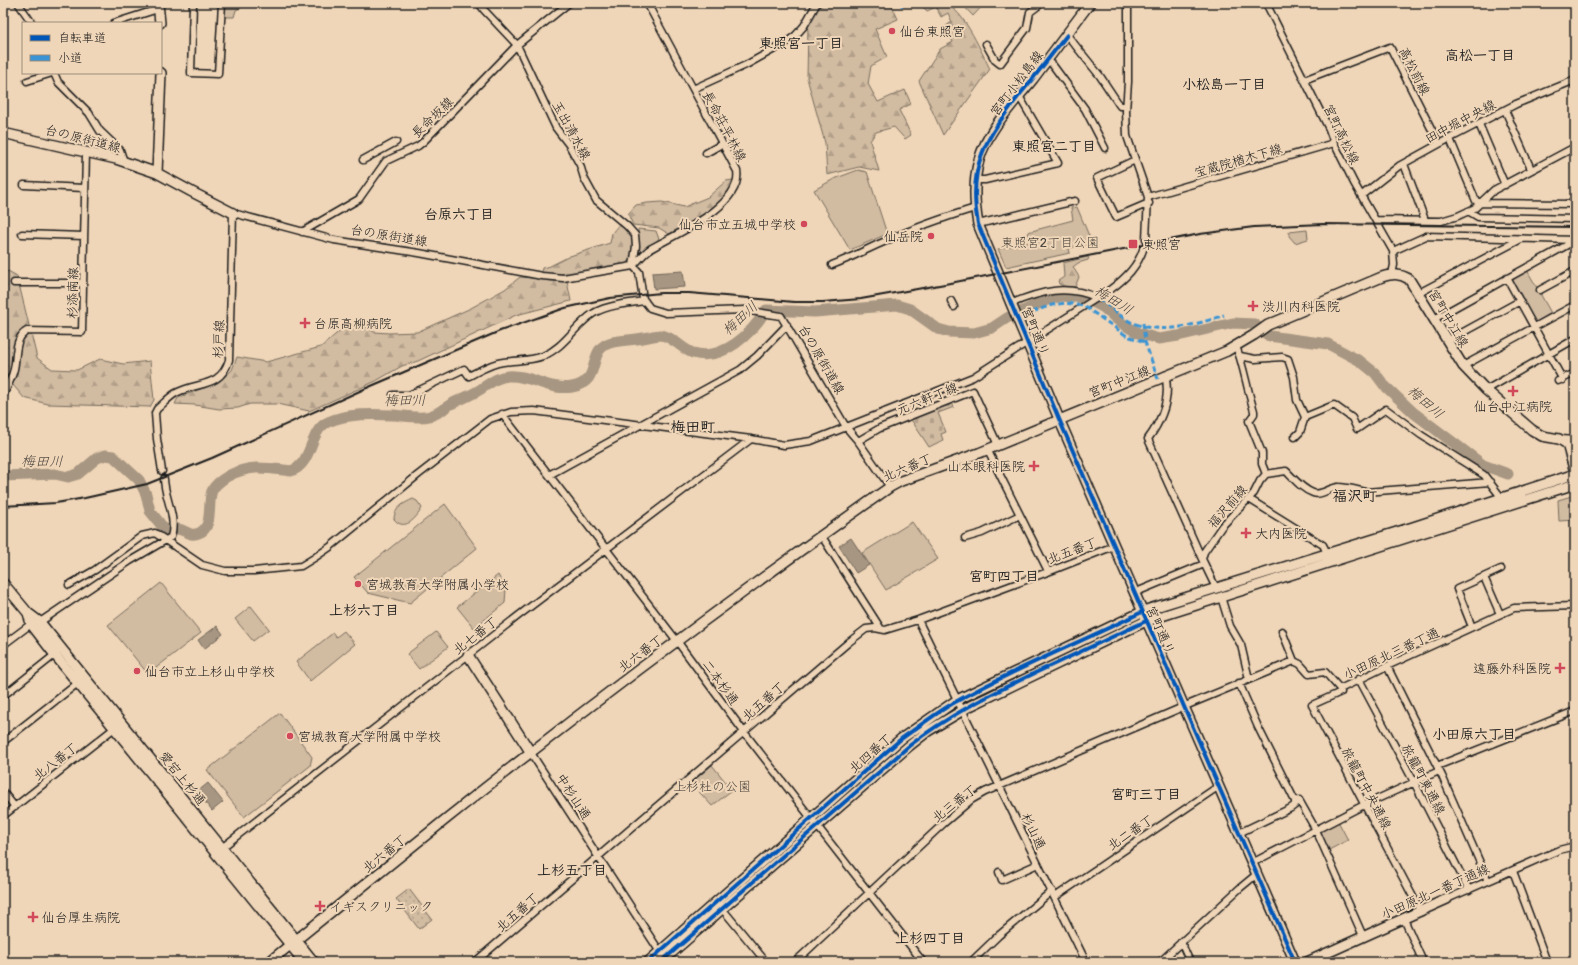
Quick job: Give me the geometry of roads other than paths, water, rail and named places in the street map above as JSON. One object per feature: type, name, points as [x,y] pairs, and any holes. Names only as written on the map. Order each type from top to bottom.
[{"type":"street","points":[[18,3],[31,22]]},
{"type":"street","points":[[193,3],[191,73],[218,74],[222,3]]},
{"type":"street","name":"玉出清水線","points":[[479,3],[517,45],[556,128],[569,145],[596,200],[627,226],[635,235],[636,246],[632,266]]},
{"type":"street","name":"長命坂線","points":[[302,232],[359,199],[386,161],[418,146],[423,142],[517,45],[569,3]]},
{"type":"street","name":"長命荘平林線","points":[[632,266],[649,250],[684,232],[713,212],[734,190],[738,179],[737,172],[647,3]]},
{"type":"street","points":[[693,89],[746,65],[787,42],[804,26],[817,3]]},
{"type":"street","points":[[986,44],[995,60],[1000,64],[1026,28],[1030,12],[1042,3]]},
{"type":"street","name":"宮町小松島線","points":[[1010,305],[978,224],[975,208],[975,180],[979,159],[989,137],[1090,3]]},
{"type":"street","points":[[1128,3],[1126,106],[1127,136],[1149,200],[1146,240]]},
{"type":"street","name":"宮町高松線","points":[[1266,3],[1330,129],[1334,143],[1354,183],[1393,251],[1394,265],[1392,274]]},
{"type":"street","points":[[117,22],[158,6],[160,22]]},
{"type":"street","points":[[1067,35],[1120,106],[1126,106]]},
{"type":"street","name":"高松前線","points":[[1304,80],[1390,47],[1439,144]]},
{"type":"street","points":[[1047,60],[1052,64],[1085,109],[1105,148]]},
{"type":"street","points":[[27,81],[50,74]]},
{"type":"street","points":[[54,74],[58,82],[90,113],[100,131],[120,150],[124,162]]},
{"type":"street","points":[[157,172],[160,74]]},
{"type":"street","name":"田中堀中央線","points":[[1362,195],[1388,174],[1439,144],[1516,104],[1575,80]]},
{"type":"street","points":[[975,180],[985,180],[1058,163],[1019,96]]},
{"type":"street","points":[[1504,110],[1531,169]]},
{"type":"street","points":[[1479,124],[1505,185]]},
{"type":"street","name":"台の原街道線","points":[[3,132],[86,152],[157,172],[233,213],[334,240],[419,253],[542,276],[563,278],[632,266]]},
{"type":"street","points":[[1450,139],[1476,201],[1481,203],[1575,204]]},
{"type":"street","points":[[363,160],[396,142]]},
{"type":"street","name":"宝蔵院楢木下線","points":[[1135,160],[1097,178],[1115,217],[1149,200],[1334,143]]},
{"type":"street","points":[[706,153],[722,144]]},
{"type":"street","points":[[1376,220],[1442,221],[1475,208],[1494,190],[1575,147]]},
{"type":"street","points":[[381,150],[386,161]]},
{"type":"street","name":"杉添南線","points":[[3,396],[14,369],[16,350],[22,333],[26,331],[82,332],[86,152]]},
{"type":"street","points":[[1404,164],[1425,220]]},
{"type":"street","points":[[24,185],[84,188]]},
{"type":"street","points":[[978,224],[1075,201]]},
{"type":"street","points":[[832,265],[854,257],[888,240],[975,208]]},
{"type":"street","points":[[1468,211],[1478,217],[1575,218]]},
{"type":"street","name":"杉戸線","points":[[162,471],[157,439],[155,413],[157,409],[176,392],[216,380],[222,376],[230,360],[233,213]]},
{"type":"street","points":[[22,234],[84,236]]},
{"type":"street","points":[[1393,251],[1426,236],[1573,240]]},
{"type":"street","points":[[1419,293],[1522,238]]},
{"type":"street","points":[[1434,319],[1569,244],[1573,240]]},
{"type":"street","points":[[69,585],[95,570],[142,536],[155,533],[166,540],[173,547],[202,565],[224,570],[269,570],[300,566],[330,547],[418,475],[490,419],[502,414],[523,410],[534,410],[751,439],[784,445],[811,441],[973,377],[1028,344],[1111,289],[1130,273],[1144,247]]},
{"type":"street","points":[[392,395],[409,395],[464,369],[469,376],[502,362],[543,356],[562,344],[587,318],[595,312],[623,303],[645,301],[643,299],[639,272],[632,266]]},
{"type":"street","points":[[1540,290],[1575,271]]},
{"type":"street","name":"宮町中江線","points":[[1059,419],[1236,346],[1266,326],[1376,279],[1392,274],[1402,275],[1409,279],[1463,366],[1486,390],[1532,430],[1542,436],[1559,439]]},
{"type":"street","points":[[1507,278],[1549,354],[1560,380],[1575,373]]},
{"type":"street","points":[[14,283],[83,283]]},
{"type":"street","points":[[1010,305],[1032,296],[1059,290],[1079,292],[1097,298]]},
{"type":"street","name":"台の原街道線","points":[[645,301],[650,308],[666,313],[744,310],[781,316],[846,427],[858,440],[890,487]]},
{"type":"street","points":[[951,301],[954,307]]},
{"type":"street","points":[[1447,341],[1520,301]]},
{"type":"street","name":"宮町通り","points":[[1010,305],[1017,318],[1142,612],[1295,962]]},
{"type":"street","points":[[1463,366],[1575,305]]},
{"type":"street","points":[[549,475],[740,370],[757,356],[787,325]]},
{"type":"street","points":[[1486,390],[1575,340]]},
{"type":"street","points":[[1236,346],[1254,410],[1254,414],[1249,421],[1262,453],[1262,464],[1266,474],[1286,471],[1299,484],[1313,493],[1319,494],[1336,487],[1366,492],[1490,482]]},
{"type":"street","points":[[1240,356],[1255,359],[1282,357],[1288,359],[1294,377],[1297,400],[1305,417],[1300,432],[1295,436]]},
{"type":"street","points":[[1165,375],[1168,385],[1168,398],[1158,425],[1148,439],[1216,588]]},
{"type":"street","name":"元六軒丁線","points":[[858,440],[880,428],[973,391],[998,444]]},
{"type":"street","points":[[1305,417],[1334,405],[1352,418],[1357,429],[1386,408],[1421,435],[1484,475],[1501,497]]},
{"type":"street","name":"二本杉通","points":[[502,414],[606,548],[744,732],[871,893],[923,962]]},
{"type":"street","name":"北六番丁","points":[[269,962],[446,819],[531,753],[677,642],[890,487],[901,481],[987,449],[1059,419]]},
{"type":"street","name":"北七番丁","points":[[219,850],[606,548],[660,510],[751,439]]},
{"type":"street","points":[[1559,439],[1575,440]]},
{"type":"street","points":[[1559,439],[1567,444],[1575,473]]},
{"type":"street","points":[[987,449],[1048,572]]},
{"type":"street","name":"北四番丁","points":[[661,962],[812,818],[901,739],[957,700],[1142,612],[1413,527],[1575,473]]},
{"type":"street","name":"福沢前線","points":[[1203,561],[1204,552],[1222,526],[1249,499],[1266,474]]},
{"type":"street","points":[[3,645],[172,535],[173,521],[164,489],[164,480]]},
{"type":"street","name":"北四番丁","points":[[648,962],[818,826],[908,746],[928,731],[962,710],[1146,621],[1575,484]]},
{"type":"street","points":[[1249,499],[1323,545],[1327,553]]},
{"type":"street","points":[[965,538],[1020,515]]},
{"type":"street","points":[[821,536],[881,629]]},
{"type":"street","name":"北五番丁","points":[[475,962],[848,642],[866,629],[875,628],[885,630],[918,620],[1114,546]]},
{"type":"street","points":[[1134,593],[1203,561]]},
{"type":"street","points":[[1472,627],[1457,589],[1501,569]]},
{"type":"street","points":[[1484,577],[1500,614]]},
{"type":"street","name":"愛宕上杉通","points":[[3,583],[294,943],[314,962]]},
{"type":"street","points":[[1221,597],[1230,626],[1241,645],[1249,679]]},
{"type":"street","name":"小田原北三番丁通","points":[[1294,661],[1300,664],[1309,674],[1325,672],[1340,689],[1514,608],[1575,606]]},
{"type":"street","name":"杉山通","points":[[918,620],[1086,962]]},
{"type":"street","points":[[1184,707],[1294,661],[1282,631]]},
{"type":"street","points":[[3,696],[58,652]]},
{"type":"street","name":"愛宕上杉通","points":[[58,652],[78,683],[118,725]]},
{"type":"street","name":"中杉山通","points":[[468,655],[660,952]]},
{"type":"street","points":[[1387,666],[1438,768],[1488,881]]},
{"type":"street","name":"旅籠町東通線","points":[[1359,679],[1469,890]]},
{"type":"street","points":[[3,742],[78,683]]},
{"type":"street","points":[[1239,683],[1258,727],[1295,801],[1295,805],[1291,808],[1239,833]]},
{"type":"street","name":"旅籠町中央通線","points":[[1340,689],[1341,692],[1312,705],[1421,912]]},
{"type":"street","name":"北三番丁","points":[[795,962],[871,893],[944,823],[976,796],[1184,707]]},
{"type":"street","points":[[1252,862],[1364,805],[1414,782],[1438,768],[1575,711]]},
{"type":"street","name":"北八番丁","points":[[3,816],[118,725]]},
{"type":"street","name":"北二番丁","points":[[971,962],[998,936],[1053,894],[1219,786]]},
{"type":"street","points":[[3,792],[15,807]]},
{"type":"street","points":[[1295,801],[1299,800],[1316,830],[1363,936]]},
{"type":"street","name":"小田原北一番丁通線","points":[[1307,962],[1559,850],[1575,846]]},
{"type":"street","points":[[999,872],[1002,880],[1038,864]]},
{"type":"street","points":[[1513,871],[1547,962]]},
{"type":"street","points":[[1160,962],[1257,874]]},
{"type":"street","points":[[720,905],[766,962]]},
{"type":"street","points":[[1404,919],[1423,962]]},
{"type":"street","points":[[1181,942],[1190,962]]},
{"type":"street","name":"愛宕上杉通","points":[[294,943],[304,962]]},
{"type":"waterway","name":"梅田川","points":[[3,476],[55,474],[68,477],[78,474],[97,458],[105,455],[113,456],[139,480],[146,494],[150,511],[166,531],[177,529],[190,534],[196,534],[204,530],[207,526],[212,491],[219,482],[236,472],[252,468],[291,471],[303,462],[317,432],[328,422],[344,417],[361,415],[378,414],[416,417],[430,416],[494,381],[508,376],[524,377],[555,387],[572,387],[582,384],[588,378],[592,372],[599,351],[604,345],[613,342],[661,335],[670,338],[693,353],[704,355],[715,353],[736,344],[753,328],[766,310],[815,312],[897,305],[910,309],[938,329],[949,332],[974,333],[992,328],[1007,318],[1047,300],[1062,296],[1085,298],[1104,308],[1120,322],[1138,333],[1159,339],[1233,323],[1254,324],[1269,336],[1328,344],[1360,361],[1375,373],[1384,385],[1414,413],[1483,465],[1508,474]]},
{"type":"railway","points":[[3,506],[56,503],[147,484],[212,458],[362,390],[500,331],[565,308],[610,298],[661,293],[689,293],[794,302],[823,302],[861,299],[1200,234],[1254,227],[1323,224],[1575,227]]},
{"type":"place","name":"仙台東照宮","points":[[892,31]]},
{"type":"place","name":"仙台市立五城中学校","points":[[804,224]]},
{"type":"place","name":"仙岳院","points":[[931,236]]},
{"type":"place","name":"東照宮","points":[[1133,244]]},
{"type":"place","name":"渋川内科医院","points":[[1253,306]]},
{"type":"place","name":"台原高柳病院","points":[[305,323]]},
{"type":"place","name":"仙台中江病院","points":[[1513,391]]},
{"type":"place","name":"山本眼科医院","points":[[1034,466]]},
{"type":"place","name":"大内医院","points":[[1246,533]]},
{"type":"place","name":"宮城教育大学附属小学校","points":[[358,584]]},
{"type":"place","name":"遠藤外科医院","points":[[1560,668]]},
{"type":"place","name":"仙台市立上杉山中学校","points":[[137,671]]},
{"type":"place","name":"宮城教育大学附属中学校","points":[[290,736]]},
{"type":"place","name":"イギスクリニック","points":[[320,906]]},
{"type":"place","name":"仙台厚生病院","points":[[33,917]]},
{"type":"district","name":"東照宮一丁目","points":[[801,43]]},
{"type":"district","name":"高松一丁目","points":[[1480,55]]},
{"type":"district","name":"小松島一丁目","points":[[1224,84]]},
{"type":"district","name":"東照宮二丁目","points":[[1054,146]]},
{"type":"district","name":"台原六丁目","points":[[459,214]]},
{"type":"district","name":"梅田町","points":[[693,427]]},
{"type":"district","name":"福沢町","points":[[1355,496]]},
{"type":"district","name":"宮町四丁目","points":[[1004,576]]},
{"type":"district","name":"上杉六丁目","points":[[364,610]]},
{"type":"district","name":"小田原六丁目","points":[[1474,734]]},
{"type":"district","name":"宮町三丁目","points":[[1146,794]]},
{"type":"district","name":"上杉五丁目","points":[[572,870]]},
{"type":"district","name":"上杉四丁目","points":[[930,938]]},
{"type":"park label","name":"東照宮2丁目公園","points":[[1050,242]]},
{"type":"park label","name":"上杉杜の公園","points":[[712,786]]}]
